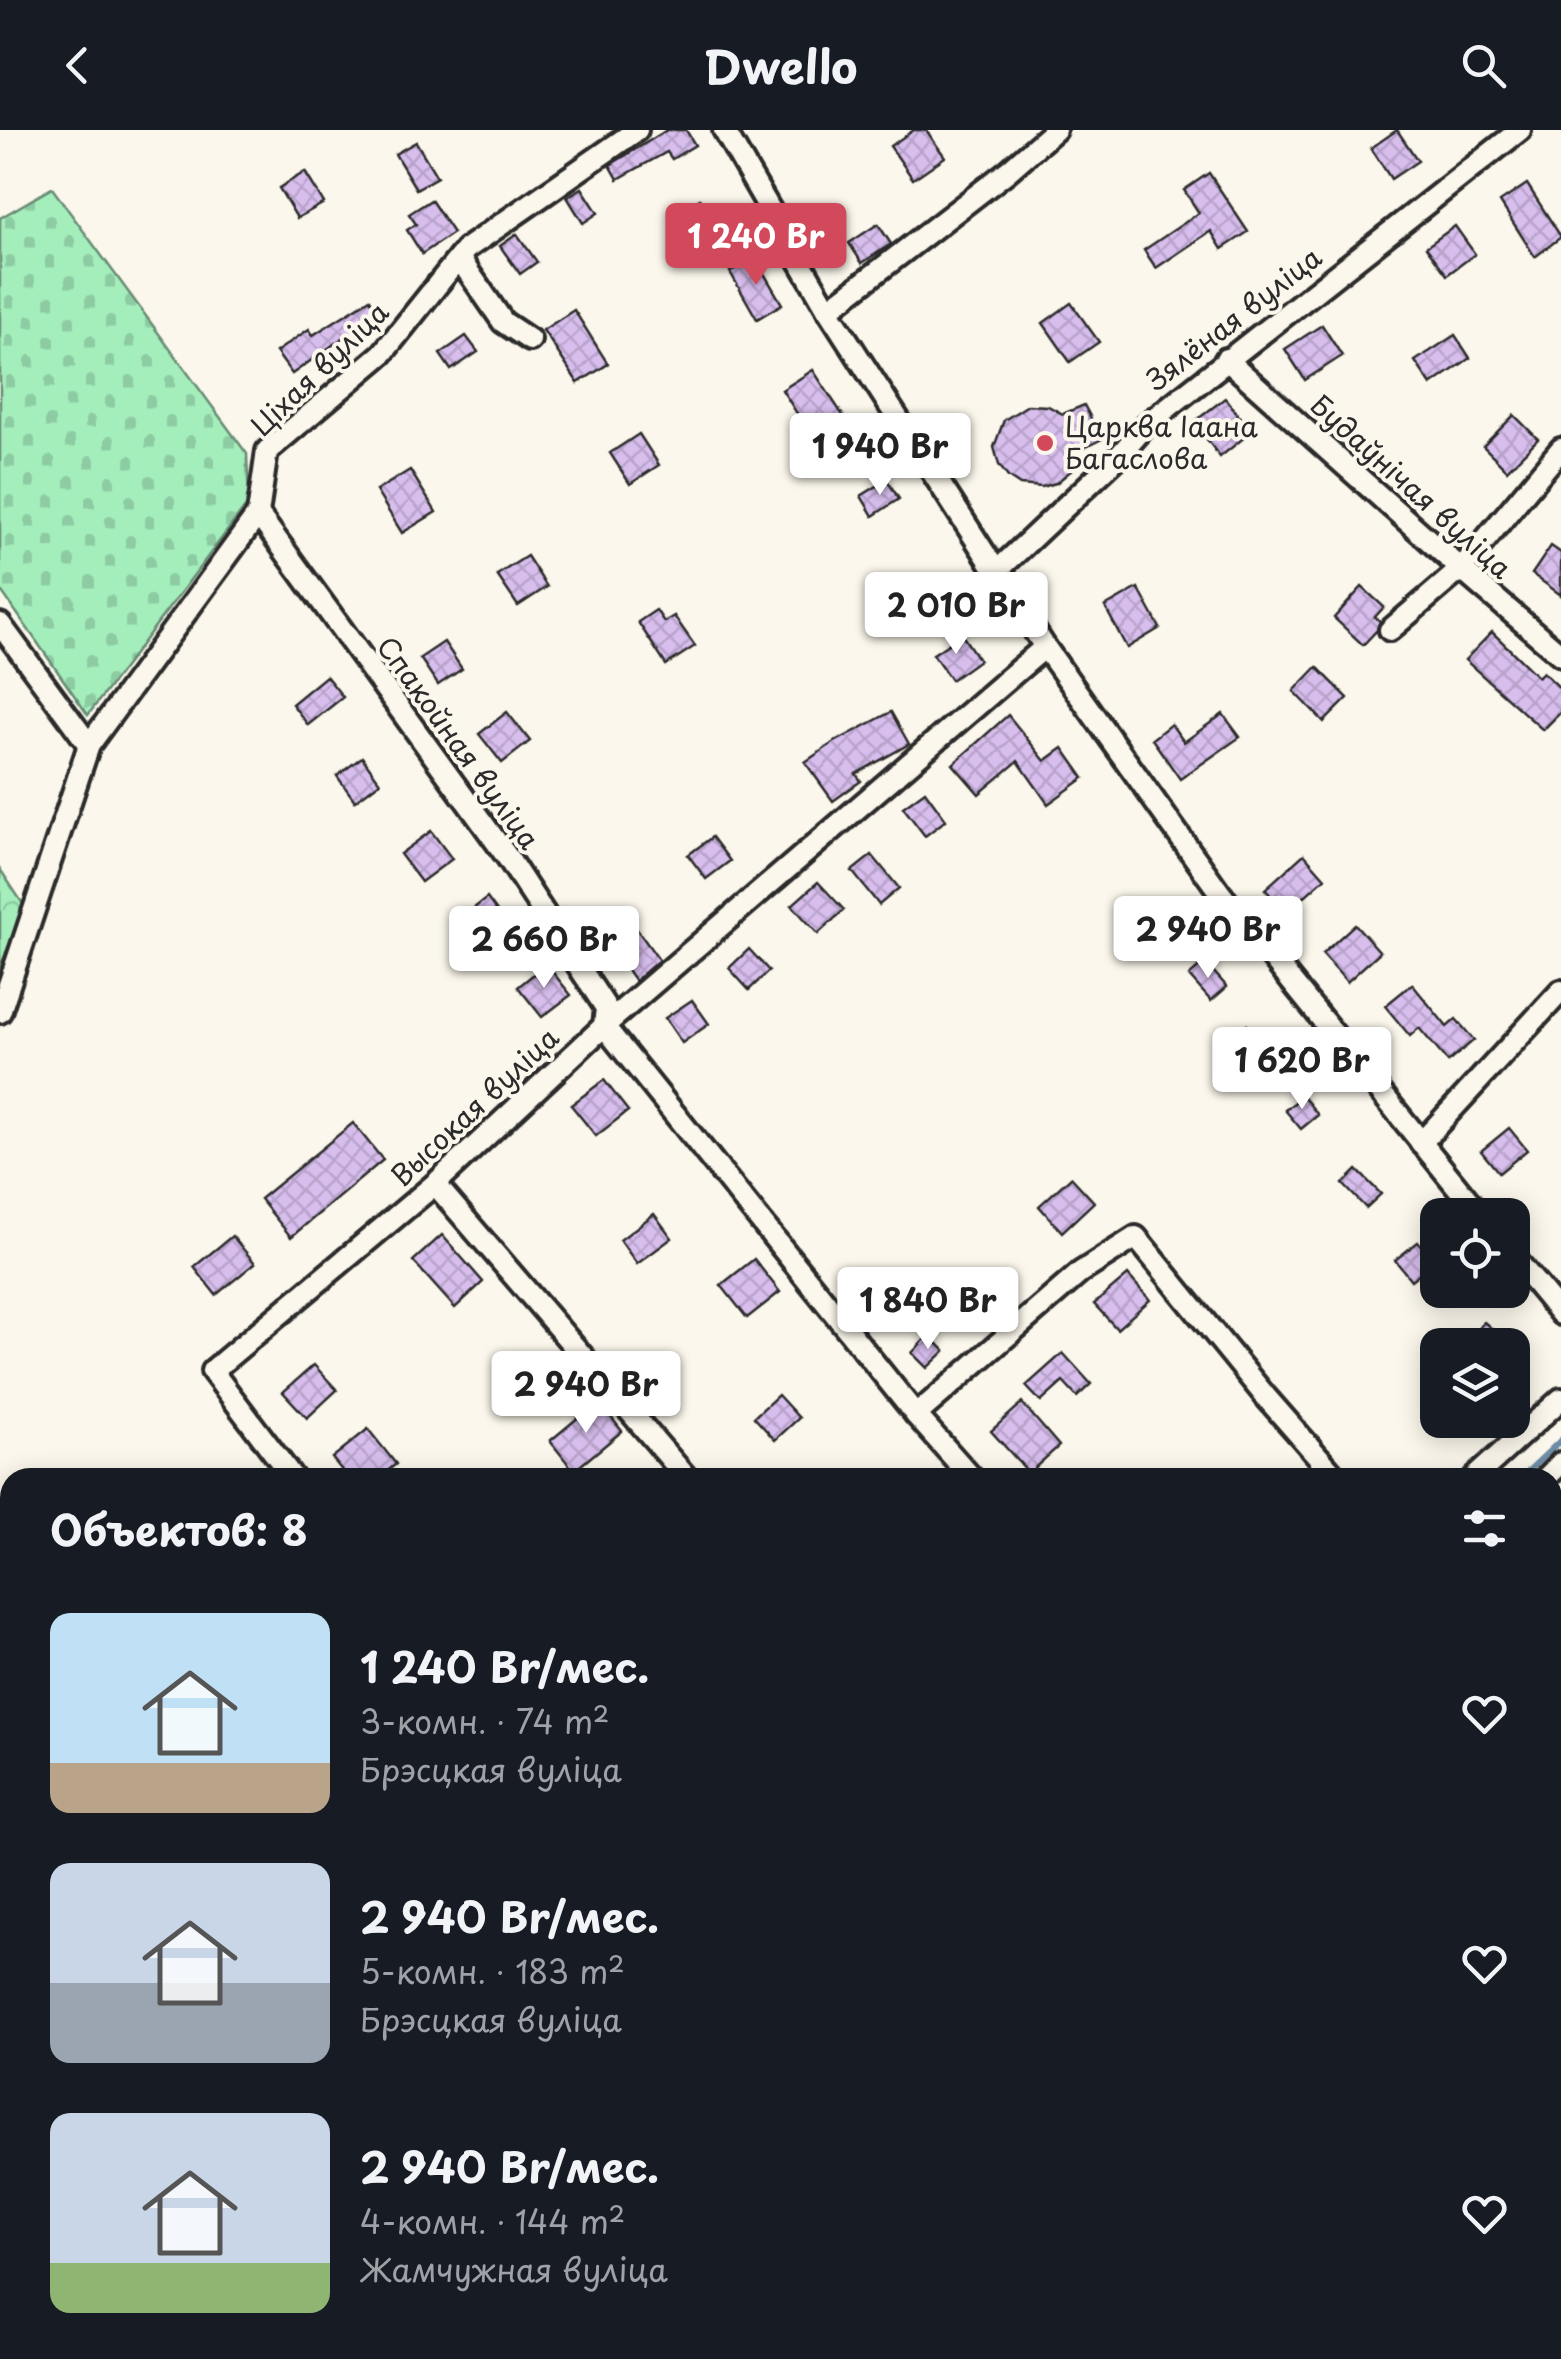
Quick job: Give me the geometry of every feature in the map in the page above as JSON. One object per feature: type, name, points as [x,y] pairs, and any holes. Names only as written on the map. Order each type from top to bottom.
[{"type":"street","name":"Ціхая вуліца","points":[[258,514],[267,452],[382,354],[466,249],[637,130]]},
{"type":"street","points":[[724,130],[828,310],[1045,647],[1220,893],[1466,1198]]},
{"type":"street","points":[[828,310],[1055,130]]},
{"type":"street","name":"Зялёная вуліца","points":[[998,570],[1118,457],[1147,424],[1520,130]]},
{"type":"street","points":[[459,258],[503,322],[530,340]]},
{"type":"street","name":"Будаўнічая вуліца","points":[[1226,359],[1561,654]]},
{"type":"street","points":[[1390,630],[1460,569],[1561,449]]},
{"type":"street","points":[[0,1012],[89,745],[258,514]]},
{"type":"street","name":"Спакойная вуліца","points":[[258,514],[508,858],[606,1008],[604,1026],[916,1416],[963,1468]]},
{"type":"street","points":[[0,624],[89,745]]},
{"type":"street","name":"Высокая вуліца","points":[[285,1468],[212,1371],[435,1184],[604,1026],[1045,647]]},
{"type":"street","points":[[1421,1143],[1561,990]]},
{"type":"street","points":[[435,1184],[679,1468]]},
{"type":"street","points":[[916,1416],[1081,1272],[1136,1237],[1328,1468]]},
{"type":"street","points":[[1530,1277],[1561,1314]]},
{"type":"street","points":[[1485,1468],[1561,1399]]},
{"type":"green space","points":[[52,188],[247,454],[249,502],[88,715],[0,589],[0,218]]},
{"type":"green space","points":[[0,869],[25,907],[0,967]]},
{"type":"building","points":[[667,130],[686,130],[695,145],[672,159],[667,152],[618,179],[610,165]]},
{"type":"building","points":[[914,130],[926,130],[945,157],[913,179],[890,146]]},
{"type":"building","points":[[1397,130],[1418,161],[1391,179],[1371,148]]},
{"type":"building","points":[[416,142],[437,177],[416,189],[395,154]]},
{"type":"building","points":[[305,172],[324,203],[297,218],[279,188]]},
{"type":"building","points":[[1209,173],[1248,232],[1222,249],[1211,231],[1156,268],[1144,250],[1199,213],[1184,190]]},
{"type":"building","points":[[1527,184],[1561,237],[1535,257],[1500,202]]},
{"type":"building","points":[[582,188],[598,213],[583,223],[567,197]]},
{"type":"building","points":[[700,199],[716,224],[699,236],[683,210]]},
{"type":"building","points":[[431,200],[453,233],[422,254],[407,230],[416,224],[409,214]]},
{"type":"building","points":[[878,224],[891,244],[862,263],[849,243]]},
{"type":"building","points":[[1455,226],[1475,254],[1447,275],[1426,247]]},
{"type":"building","points":[[517,234],[537,262],[520,274],[500,246]]},
{"type":"building","points":[[755,258],[782,304],[757,319],[730,272]]},
{"type":"building","points":[[370,299],[383,320],[348,343],[344,337],[292,374],[276,352],[309,329],[313,335]]},
{"type":"building","points":[[1071,303],[1099,342],[1070,362],[1043,323]]},
{"type":"building","points":[[574,310],[608,364],[578,383],[543,330]]},
{"type":"building","points":[[1322,325],[1342,356],[1305,380],[1285,349]]},
{"type":"building","points":[[1455,335],[1470,358],[1431,385],[1415,361]]},
{"type":"building","points":[[466,336],[478,352],[451,370],[440,354]]},
{"type":"building","points":[[813,370],[846,420],[814,440],[782,390]]},
{"type":"building","points":[[1225,398],[1251,432],[1220,457],[1194,422]]},
{"type":"building","name":"Царква Іаана Багаслова","points":[[1028,405],[1048,406],[1063,414],[1084,405],[1102,439],[1078,451],[1073,469],[1056,483],[1042,487],[1020,485],[1008,477],[999,465],[994,447],[1004,420]]},
{"type":"building","points":[[1514,415],[1538,439],[1507,470],[1483,446]]},
{"type":"building","points":[[639,434],[659,465],[630,484],[610,453]]},
{"type":"building","points":[[410,470],[436,512],[402,533],[376,491]]},
{"type":"building","points":[[887,480],[899,499],[873,516],[861,496]]},
{"type":"building","points":[[1551,546],[1561,553],[1561,595],[1532,574]]},
{"type":"building","points":[[527,556],[547,587],[518,606],[497,575]]},
{"type":"building","points":[[1362,587],[1384,607],[1375,617],[1380,621],[1377,630],[1363,645],[1334,618]]},
{"type":"building","points":[[1138,588],[1160,628],[1127,648],[1105,607]]},
{"type":"building","points":[[656,610],[664,622],[674,616],[695,646],[666,665],[638,622]]},
{"type":"building","points":[[1492,632],[1538,677],[1543,672],[1561,689],[1561,712],[1543,730],[1465,660]]},
{"type":"building","points":[[962,635],[979,660],[951,680],[933,654]]},
{"type":"building","points":[[444,642],[462,669],[438,685],[420,658]]},
{"type":"building","points":[[1317,667],[1348,698],[1324,722],[1294,691]]},
{"type":"building","points":[[326,676],[343,697],[308,725],[292,704]]},
{"type":"building","points":[[507,712],[530,741],[502,763],[479,734]]},
{"type":"building","points":[[891,712],[909,744],[856,774],[861,781],[833,801],[805,762]]},
{"type":"building","points":[[1223,714],[1240,737],[1180,779],[1152,739],[1171,724],[1184,742]]},
{"type":"building","points":[[1008,715],[1045,761],[1063,748],[1084,778],[1048,804],[1018,761],[979,794],[953,764]]},
{"type":"building","points":[[362,757],[380,782],[355,801],[337,776]]},
{"type":"building","points":[[925,791],[946,820],[925,836],[903,807]]},
{"type":"building","points":[[431,831],[452,859],[421,882],[400,854]]},
{"type":"building","points":[[712,837],[730,861],[706,879],[688,855]]},
{"type":"building","points":[[1304,854],[1325,878],[1286,913],[1265,889]]},
{"type":"building","points":[[872,855],[899,888],[879,905],[852,871]]},
{"type":"building","points":[[818,882],[844,910],[818,934],[792,905]]},
{"type":"building","points":[[487,898],[506,924],[481,944],[461,918]]},
{"type":"building","points":[[1355,924],[1380,952],[1347,982],[1322,954]]},
{"type":"building","points":[[636,928],[659,960],[635,981],[610,946]]},
{"type":"building","points":[[749,949],[769,971],[749,990],[729,968]]},
{"type":"building","points":[[1205,962],[1227,987],[1211,1001],[1189,976]]},
{"type":"building","points":[[546,964],[571,995],[542,1017],[518,987]]},
{"type":"building","points":[[1412,984],[1447,1027],[1456,1019],[1474,1040],[1448,1062],[1419,1028],[1410,1036],[1385,1006]]},
{"type":"building","points":[[692,1000],[709,1024],[682,1043],[665,1018]]},
{"type":"building","points":[[1247,1025],[1268,1048],[1238,1076],[1216,1053]]},
{"type":"building","points":[[604,1080],[628,1111],[596,1136],[571,1105]]},
{"type":"building","points":[[1303,1096],[1318,1115],[1301,1129],[1285,1110]]},
{"type":"building","points":[[353,1123],[383,1160],[291,1237],[260,1199]]},
{"type":"building","points":[[1509,1128],[1527,1150],[1499,1173],[1481,1151]]},
{"type":"building","points":[[1357,1170],[1381,1194],[1366,1208],[1343,1184]]},
{"type":"building","points":[[1071,1177],[1094,1202],[1062,1232],[1039,1206]]},
{"type":"building","points":[[654,1214],[672,1238],[637,1264],[620,1240]]},
{"type":"building","points":[[442,1235],[483,1282],[455,1308],[413,1261]]},
{"type":"building","points":[[232,1236],[255,1263],[216,1295],[194,1267]]},
{"type":"building","points":[[1418,1242],[1420,1244],[1420,1273],[1411,1280],[1395,1260]]},
{"type":"building","points":[[754,1259],[780,1292],[747,1318],[721,1285]]},
{"type":"building","points":[[1128,1275],[1150,1300],[1117,1329],[1094,1304]]},
{"type":"building","points":[[929,1335],[945,1351],[927,1368],[912,1353]]},
{"type":"building","points":[[1063,1353],[1091,1384],[1077,1397],[1063,1382],[1041,1402],[1026,1386]]},
{"type":"building","points":[[314,1365],[337,1390],[307,1418],[283,1392]]},
{"type":"building","points":[[778,1395],[799,1418],[775,1440],[754,1417]]},
{"type":"building","points":[[598,1401],[622,1431],[578,1468],[572,1468],[550,1441]]},
{"type":"building","points":[[1022,1403],[1059,1446],[1035,1468],[1024,1468],[991,1431]]},
{"type":"building","points":[[368,1429],[396,1464],[391,1468],[340,1468],[332,1458]]},
{"type":"waterway","points":[[1532,1468],[1561,1440]]},
{"type":"place","name":"Царква Іаана Багаслова","points":[[1045,443]]}]
